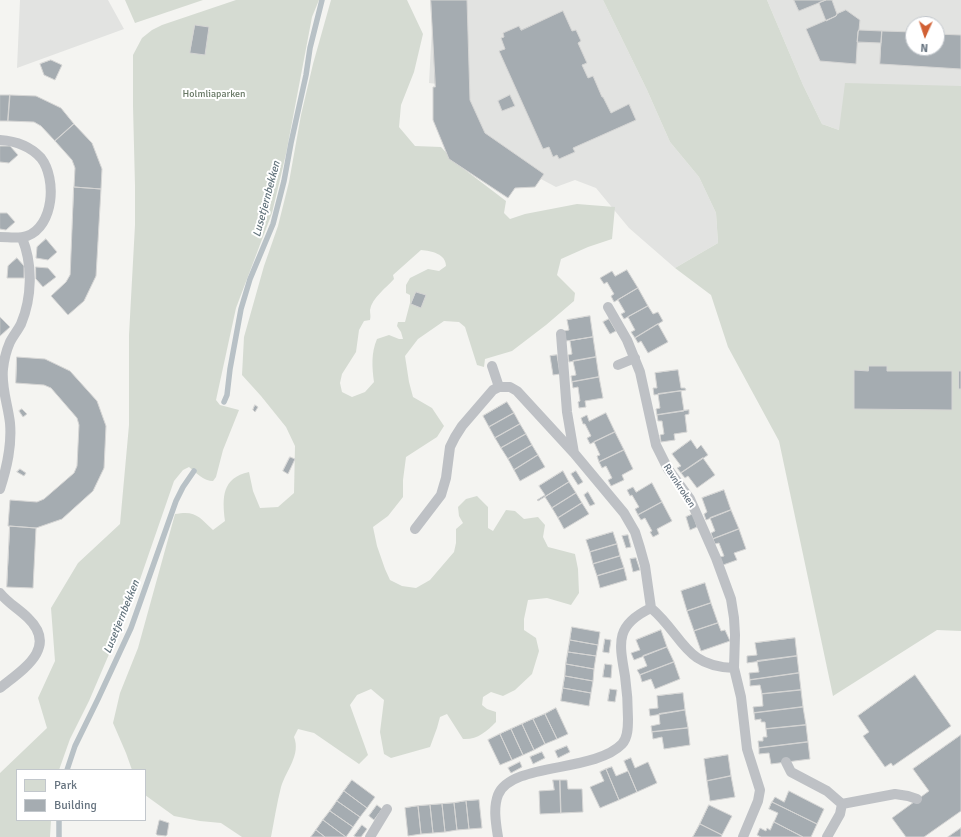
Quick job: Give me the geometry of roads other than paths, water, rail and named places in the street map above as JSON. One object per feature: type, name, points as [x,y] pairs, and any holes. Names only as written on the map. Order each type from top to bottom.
[{"type":"lane","points":[[0,140],[20,144],[33,151],[41,159],[49,176],[51,186],[47,216],[39,229],[22,238],[0,237]]},
{"type":"lane","points":[[0,489],[8,465],[10,436],[3,376],[4,363],[8,347],[24,316],[28,295],[28,256],[22,238]]},
{"type":"lane","name":"Ravnkroken","points":[[608,307],[627,340],[640,372],[656,445],[668,469],[690,499],[716,558],[731,599],[736,640],[734,668],[741,697],[748,749],[760,790],[758,801],[743,837]]},
{"type":"lane","points":[[561,334],[569,426],[574,453]]},
{"type":"lane","points":[[618,365],[635,358]]},
{"type":"lane","points":[[492,366],[499,387]]},
{"type":"lane","points":[[415,529],[441,496],[446,478],[450,447],[462,426],[493,390],[499,387],[510,387],[517,391],[574,453],[624,513],[635,532],[645,566],[651,608],[664,620],[684,646],[696,658],[713,666],[734,668]]},
{"type":"lane","points":[[0,688],[32,660],[38,650],[40,641],[38,632],[28,618],[1,598]]},
{"type":"lane","points":[[498,837],[496,803],[504,785],[533,773],[576,765],[596,759],[614,751],[623,743],[628,732],[628,702],[621,654],[621,640],[629,623],[640,613],[651,608]]},
{"type":"lane","points":[[786,762],[791,772],[826,791],[842,804],[895,794],[917,799]]},
{"type":"lane","points":[[827,837],[840,814],[842,804]]},
{"type":"lane","points":[[370,837],[387,810]]},
{"type":"waterway","name":"Lusetjernbekken","points":[[224,402],[227,395],[230,369],[241,309],[250,279],[273,224],[284,181],[306,75],[310,48],[322,0]]},
{"type":"waterway","name":"Lusetjernbekken","points":[[67,769],[75,746],[131,628],[176,501],[183,487],[194,471]]},
{"type":"waterway","name":"Lusetjernbekken","points":[[59,821],[59,837]]},
{"type":"park label","name":"Holmliaparken","points":[[214,94]]}]
